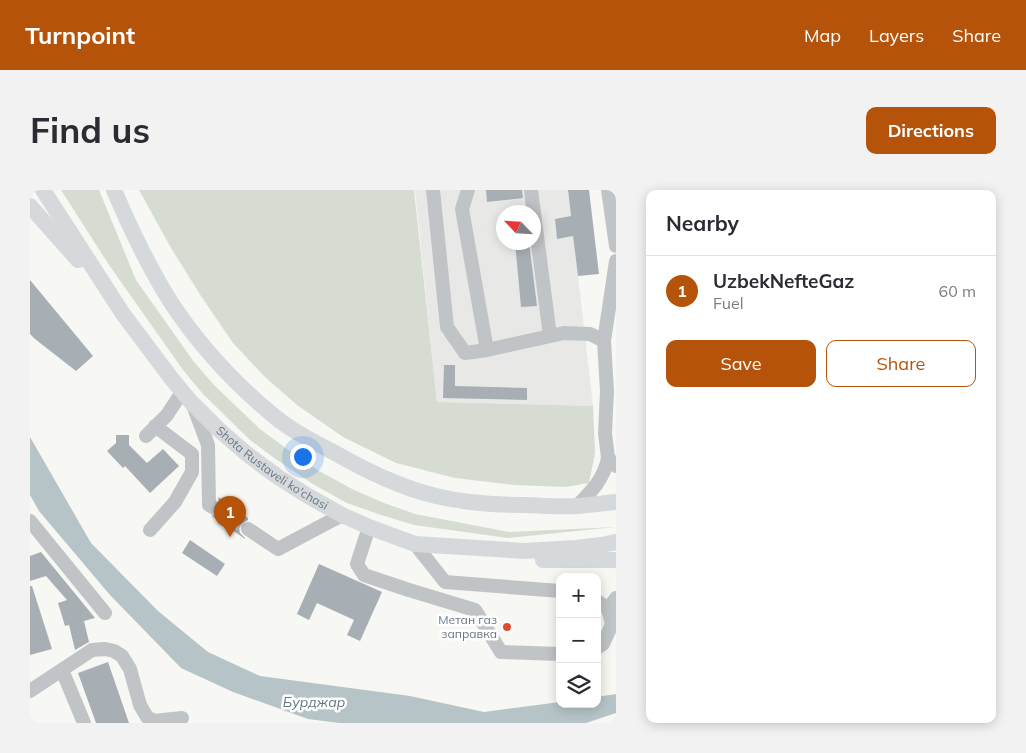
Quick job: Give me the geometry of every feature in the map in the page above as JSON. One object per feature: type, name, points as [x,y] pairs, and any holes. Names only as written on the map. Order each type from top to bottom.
[{"type":"main road","name":"Shota Rustaveli ko'chasi","points":[[43,190],[110,296],[187,397],[218,429],[247,454],[300,492],[342,515],[415,544],[524,551],[576,548],[616,542]]},
{"type":"main road","points":[[114,190],[146,260],[173,305],[202,343],[225,370],[275,417],[304,436],[377,476],[436,496],[501,505],[577,506],[616,502]]},
{"type":"main road","points":[[30,206],[110,296]]},
{"type":"main road","points":[[415,544],[473,556],[496,558],[582,561],[616,560]]},
{"type":"lane","points":[[433,190],[447,327],[465,353],[564,333],[590,334],[604,341]]},
{"type":"lane","points":[[468,190],[462,209],[487,350]]},
{"type":"lane","points":[[531,190],[550,336]]},
{"type":"lane","points":[[608,190],[616,246]]},
{"type":"lane","points":[[577,506],[598,484],[606,467],[612,462],[605,433],[607,391],[604,341],[616,261]]},
{"type":"lane","points":[[150,530],[175,502],[192,472],[192,454],[151,431],[187,397],[208,445],[209,505],[211,506]]},
{"type":"lane","points":[[248,529],[278,549],[342,515]]},
{"type":"lane","points":[[30,521],[105,613]]},
{"type":"lane","points":[[369,527],[358,564],[364,575],[475,610],[501,652],[556,654]]},
{"type":"lane","points":[[415,544],[445,582],[556,590]]},
{"type":"lane","points":[[601,645],[612,624],[607,603]]},
{"type":"lane","points":[[30,691],[92,650],[105,648],[122,656],[130,669],[140,705],[147,717],[154,721],[182,718]]},
{"type":"lane","points":[[62,670],[84,723]]},
{"type":"shaded area","points":[[61,190],[99,190],[136,280],[194,362],[214,385],[260,429],[319,471],[354,490],[415,514],[509,532],[616,527],[508,538],[414,525],[347,503],[311,483],[250,440],[203,394],[183,370],[109,265]]},
{"type":"shaded area","points":[[139,190],[414,190],[437,402],[593,406],[595,453],[589,483],[566,487],[514,485],[455,478],[396,463],[343,437],[297,405],[265,377],[233,343],[171,248]]},
{"type":"shaded area","points":[[415,190],[568,190],[593,406],[437,402]]},
{"type":"water","name":"Бурджар","points":[[30,437],[91,543],[158,611],[208,652],[260,676],[410,696],[484,712],[556,703],[556,708],[601,708],[601,696],[616,694],[616,713],[586,723],[339,723],[308,719],[233,692],[181,668],[110,595],[39,511],[30,495]]},
{"type":"building","points":[[486,190],[522,190],[523,198],[487,202]]},
{"type":"building","points":[[568,190],[589,190],[599,274],[578,276],[573,236],[557,239],[555,219],[571,216]]},
{"type":"building","points":[[516,250],[530,250],[537,306],[521,307]]},
{"type":"building","points":[[30,280],[93,356],[76,371],[30,334]]},
{"type":"building","points":[[444,365],[455,365],[455,386],[527,388],[527,400],[443,398]]},
{"type":"building","points":[[116,435],[129,435],[129,445],[147,463],[163,449],[179,466],[150,493],[125,466],[123,468],[107,451],[116,443]]},
{"type":"building","points":[[218,497],[248,518],[239,528],[240,533],[245,539],[212,516],[219,509]]},
{"type":"building","points":[[190,540],[225,564],[217,576],[182,553]]},
{"type":"building","points":[[41,552],[95,618],[84,621],[89,642],[75,650],[69,625],[65,626],[58,603],[67,600],[46,576],[30,581],[30,556]]},
{"type":"building","points":[[319,564],[382,592],[360,641],[347,635],[354,620],[317,603],[309,620],[297,614]]},
{"type":"building","points":[[30,586],[32,586],[52,649],[30,655]]},
{"type":"building","points":[[108,662],[129,723],[96,723],[78,673]]},
{"type":"tunnel","points":[[211,506],[248,529]]},
{"type":"place","name":"UzbekNefteGaz","points":[[230,537]]},
{"type":"place","name":"Метан газ заправка","points":[[507,627]]}]
